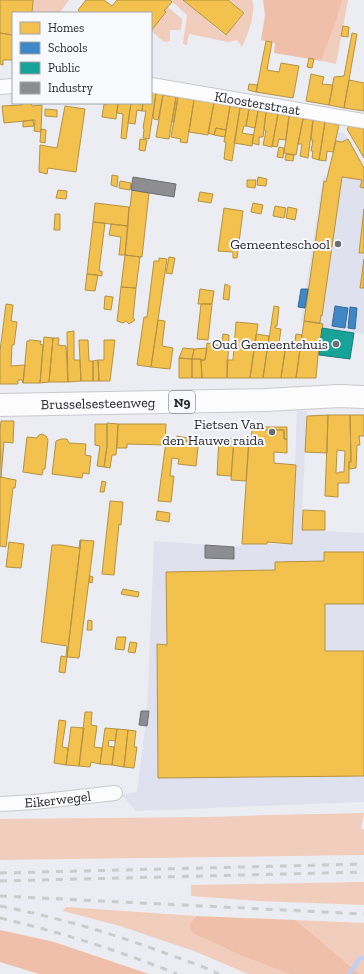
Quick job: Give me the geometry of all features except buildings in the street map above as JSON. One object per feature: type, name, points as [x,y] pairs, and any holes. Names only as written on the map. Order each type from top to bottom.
[{"type":"main road","name":"Brusselsesteenweg","points":[[0,405],[266,400],[339,396],[364,397]]},
{"type":"street","name":"Kloosterstraat","points":[[152,85],[364,121]]},
{"type":"street","points":[[0,86],[12,86]]},
{"type":"street","name":"Eikerwegel","points":[[0,804],[35,802],[115,793]]},
{"type":"shaded area","points":[[33,0],[69,0],[61,12],[32,12]]},
{"type":"shaded area","points":[[170,0],[183,0],[225,36],[245,13],[229,0],[252,0],[252,17],[249,31],[242,47],[237,40],[228,42],[189,34],[187,45],[183,44],[187,15]]},
{"type":"shaded area","points":[[263,0],[342,0],[322,61],[274,53],[275,43],[261,40],[265,15]]},
{"type":"shaded area","points":[[342,0],[348,0],[336,64],[322,61]]},
{"type":"shaded area","points":[[168,7],[182,19],[181,30],[170,30],[170,41],[166,42],[152,32],[152,30],[166,13],[165,11]]},
{"type":"shaded area","name":"Gemeenteschool","points":[[338,132],[344,133],[364,169],[364,334],[322,328],[301,321],[323,176],[327,177]]},
{"type":"shaded area","points":[[297,411],[307,411],[301,530],[364,533],[364,802],[136,811],[121,794],[137,792],[147,712],[154,541],[240,547],[242,544],[292,544]]},
{"type":"shaded area","points":[[364,813],[361,829],[364,829],[364,855],[0,860],[0,819],[207,817]]},
{"type":"shaded area","points":[[364,882],[364,905],[258,901],[191,896],[191,885]]},
{"type":"shaded area","points":[[66,907],[196,916],[189,925],[192,933],[242,956],[289,974],[248,974],[194,951],[120,926],[63,911]]},
{"type":"shaded area","points":[[196,916],[295,920],[359,974],[289,974],[242,956],[192,933],[189,925]]},
{"type":"shaded area","points":[[295,920],[364,923],[364,974],[359,974]]},
{"type":"shaded area","points":[[0,930],[54,942],[149,974],[39,974],[0,962]]},
{"type":"waterway","points":[[349,974],[360,958],[364,958]]},
{"type":"railway","points":[[0,873],[364,864]]},
{"type":"railway","points":[[0,881],[364,872]]},
{"type":"railway","points":[[0,896],[364,914]]},
{"type":"railway","points":[[0,906],[61,920],[102,932],[142,945],[219,974]]},
{"type":"railway","points":[[0,918],[45,929],[90,943],[177,974]]},
{"type":"place","name":"Gemeenteschool","points":[[338,244]]},
{"type":"place","name":"Oud Gemeentehuis","points":[[336,344]]},
{"type":"place","name":"Fietsen Van den Hauwe raida","points":[[272,432]]}]
